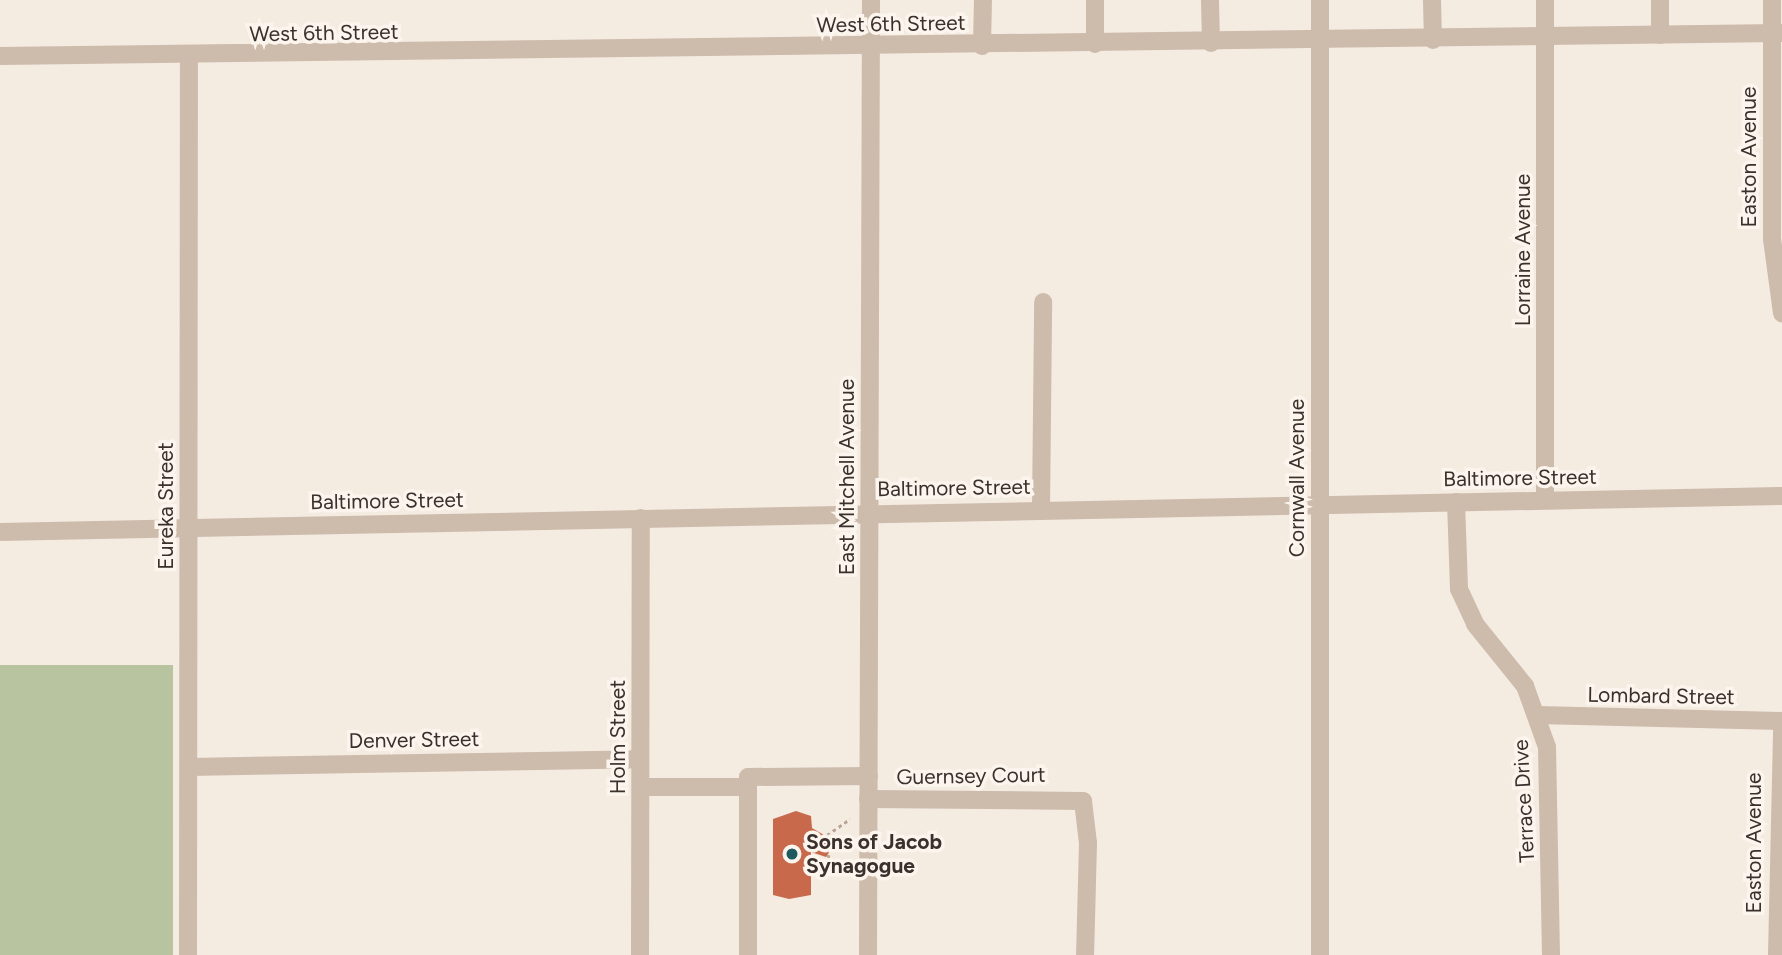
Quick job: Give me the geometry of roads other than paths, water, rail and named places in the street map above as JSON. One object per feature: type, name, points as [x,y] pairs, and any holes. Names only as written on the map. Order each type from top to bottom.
[{"type":"street","name":"East Mitchell Avenue","points":[[868,955],[871,0]]},
{"type":"street","points":[[982,46],[983,0]]},
{"type":"street","points":[[1095,0],[1095,44]]},
{"type":"street","points":[[1210,0],[1211,43]]},
{"type":"street","name":"Cornwall Avenue","points":[[1320,0],[1320,955]]},
{"type":"street","points":[[1432,0],[1433,40]]},
{"type":"street","name":"Lorraine Avenue","points":[[1545,0],[1545,499]]},
{"type":"street","points":[[1660,0],[1660,35]]},
{"type":"street","name":"Easton Avenue","points":[[1772,0],[1777,33],[1772,239],[1782,313]]},
{"type":"street","name":"West 6th Street","points":[[0,56],[189,58],[1777,33]]},
{"type":"street","name":"Eureka Street","points":[[188,955],[189,58]]},
{"type":"street","points":[[1041,509],[1043,302]]},
{"type":"street","name":"Baltimore Street","points":[[0,532],[869,512],[1782,496]]},
{"type":"street","name":"Terrace Drive","points":[[1456,502],[1455,570],[1466,607],[1525,686],[1538,715],[1549,769],[1551,955]]},
{"type":"street","name":"Holm Street","points":[[640,955],[641,518]]},
{"type":"street","name":"Lombard Street","points":[[1538,715],[1782,721]]},
{"type":"street","name":"Easton Avenue","points":[[1777,955],[1782,731]]},
{"type":"street","name":"Denver Street","points":[[188,767],[640,759]]},
{"type":"street","points":[[748,955],[748,777],[869,776]]},
{"type":"street","points":[[641,787],[748,787]]},
{"type":"street","name":"Guernsey Court","points":[[869,799],[1075,797],[1087,810],[1085,955]]},
{"type":"place","name":"Sons of Jacob Synagogue","points":[[792,854]]}]
